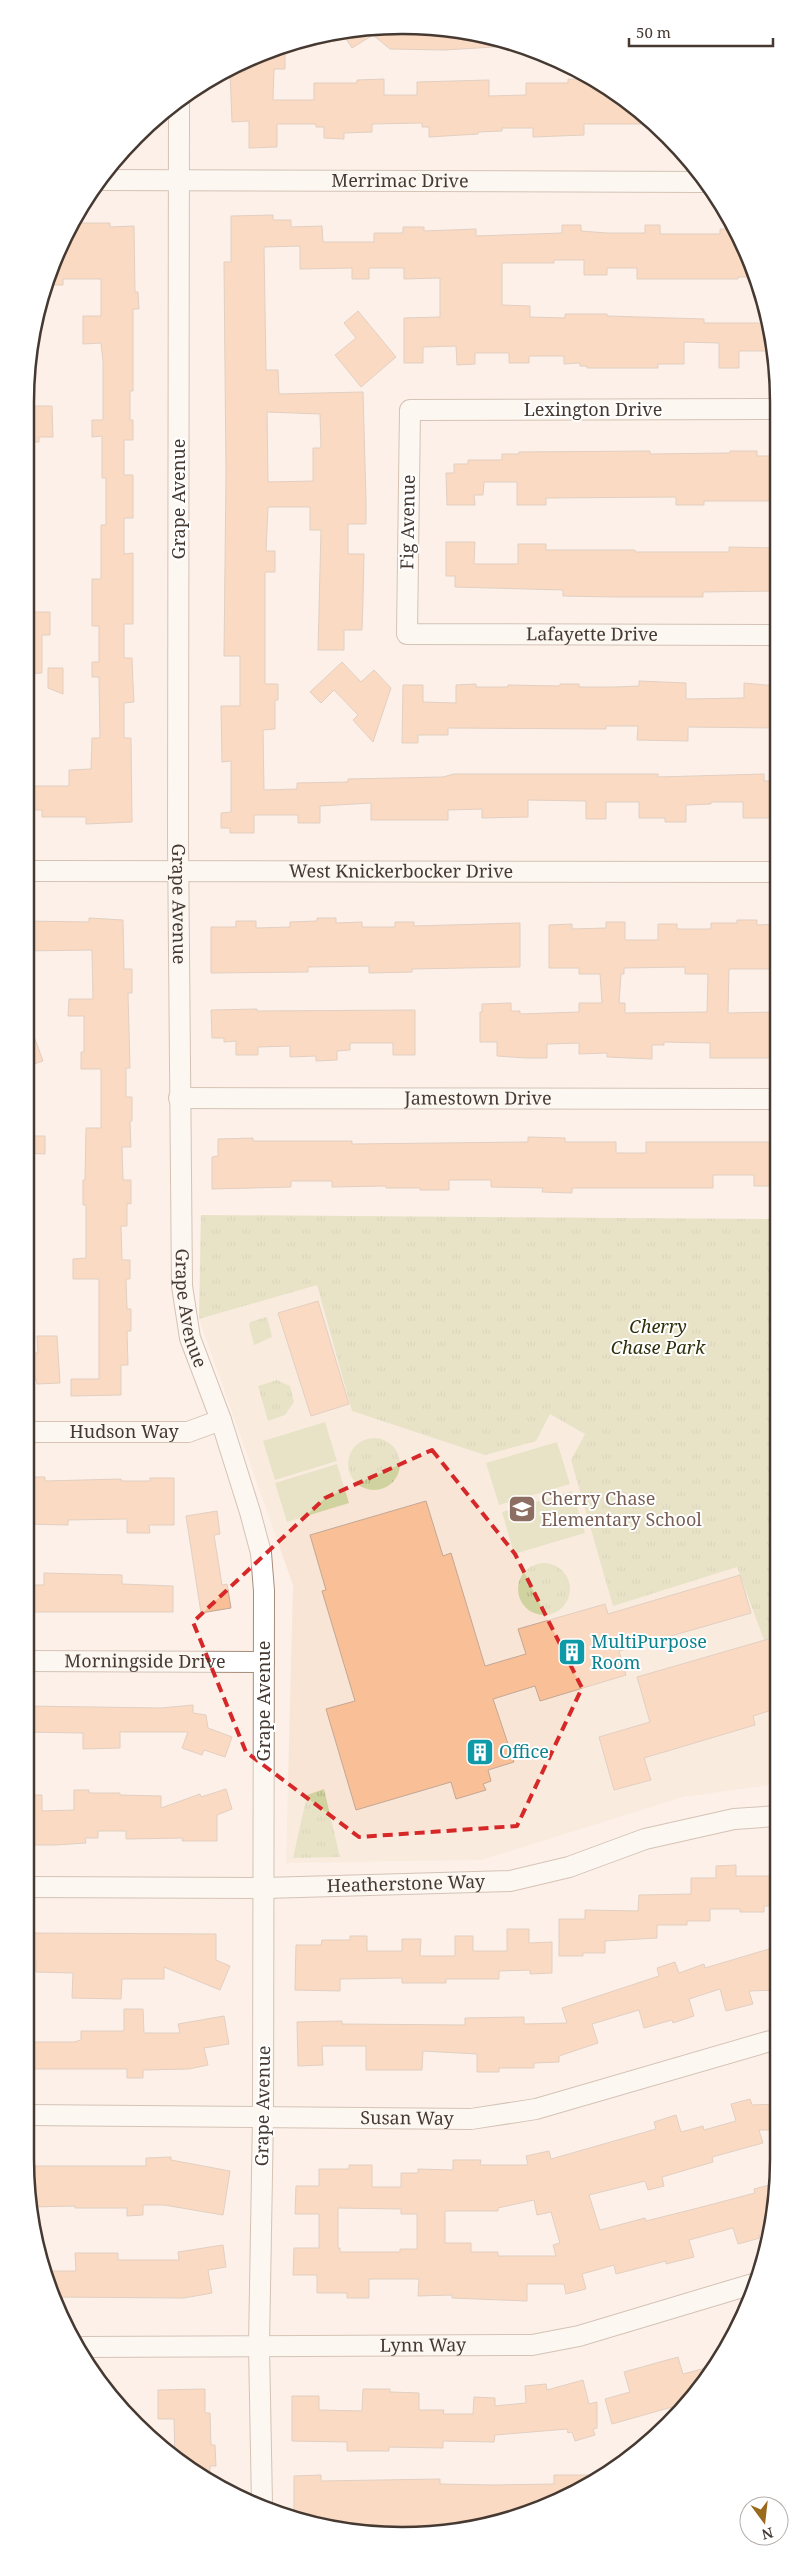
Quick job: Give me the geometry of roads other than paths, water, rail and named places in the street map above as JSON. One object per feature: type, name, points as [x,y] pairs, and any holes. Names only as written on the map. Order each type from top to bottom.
[{"type":"street","name":"Grape Avenue","points":[[179,109],[179,1098],[182,1286],[190,1338],[221,1420],[261,1553],[264,1591],[265,1888],[259,2345],[262,2499]]},
{"type":"street","name":"Merrimac Drive","points":[[109,180],[697,182]]},
{"type":"street","name":"Lexington Drive","points":[[410,410],[770,409]]},
{"type":"street","name":"Fig Avenue","points":[[407,634],[410,410]]},
{"type":"street","name":"Lafayette Drive","points":[[407,634],[770,635]]},
{"type":"street","name":"West Knickerbocker Drive","points":[[34,871],[770,872]]},
{"type":"street","name":"Jamestown Drive","points":[[179,1098],[770,1099]]},
{"type":"street","name":"Hudson Way","points":[[34,1432],[188,1432],[221,1420]]},
{"type":"street","name":"Morningside Drive","points":[[34,1661],[264,1662]]},
{"type":"street","name":"Heatherstone Way","points":[[34,1887],[265,1888],[510,1881],[570,1867],[645,1839],[734,1819],[770,1817]]},
{"type":"street","name":"Susan Way","points":[[34,2115],[471,2119],[536,2109],[770,2042]]},
{"type":"street","name":"Lynn Way","points":[[85,2347],[532,2345],[579,2336],[748,2285]]},
{"type":"place","name":"Cherry Chase Elementary School","points":[[522,1509]]},
{"type":"place","name":"MultiPurpose Room","points":[[572,1652]]},
{"type":"place","name":"Office","points":[[480,1752]]},
{"type":"park label","name":"Cherry Chase Park","points":[[658,1337]]}]
